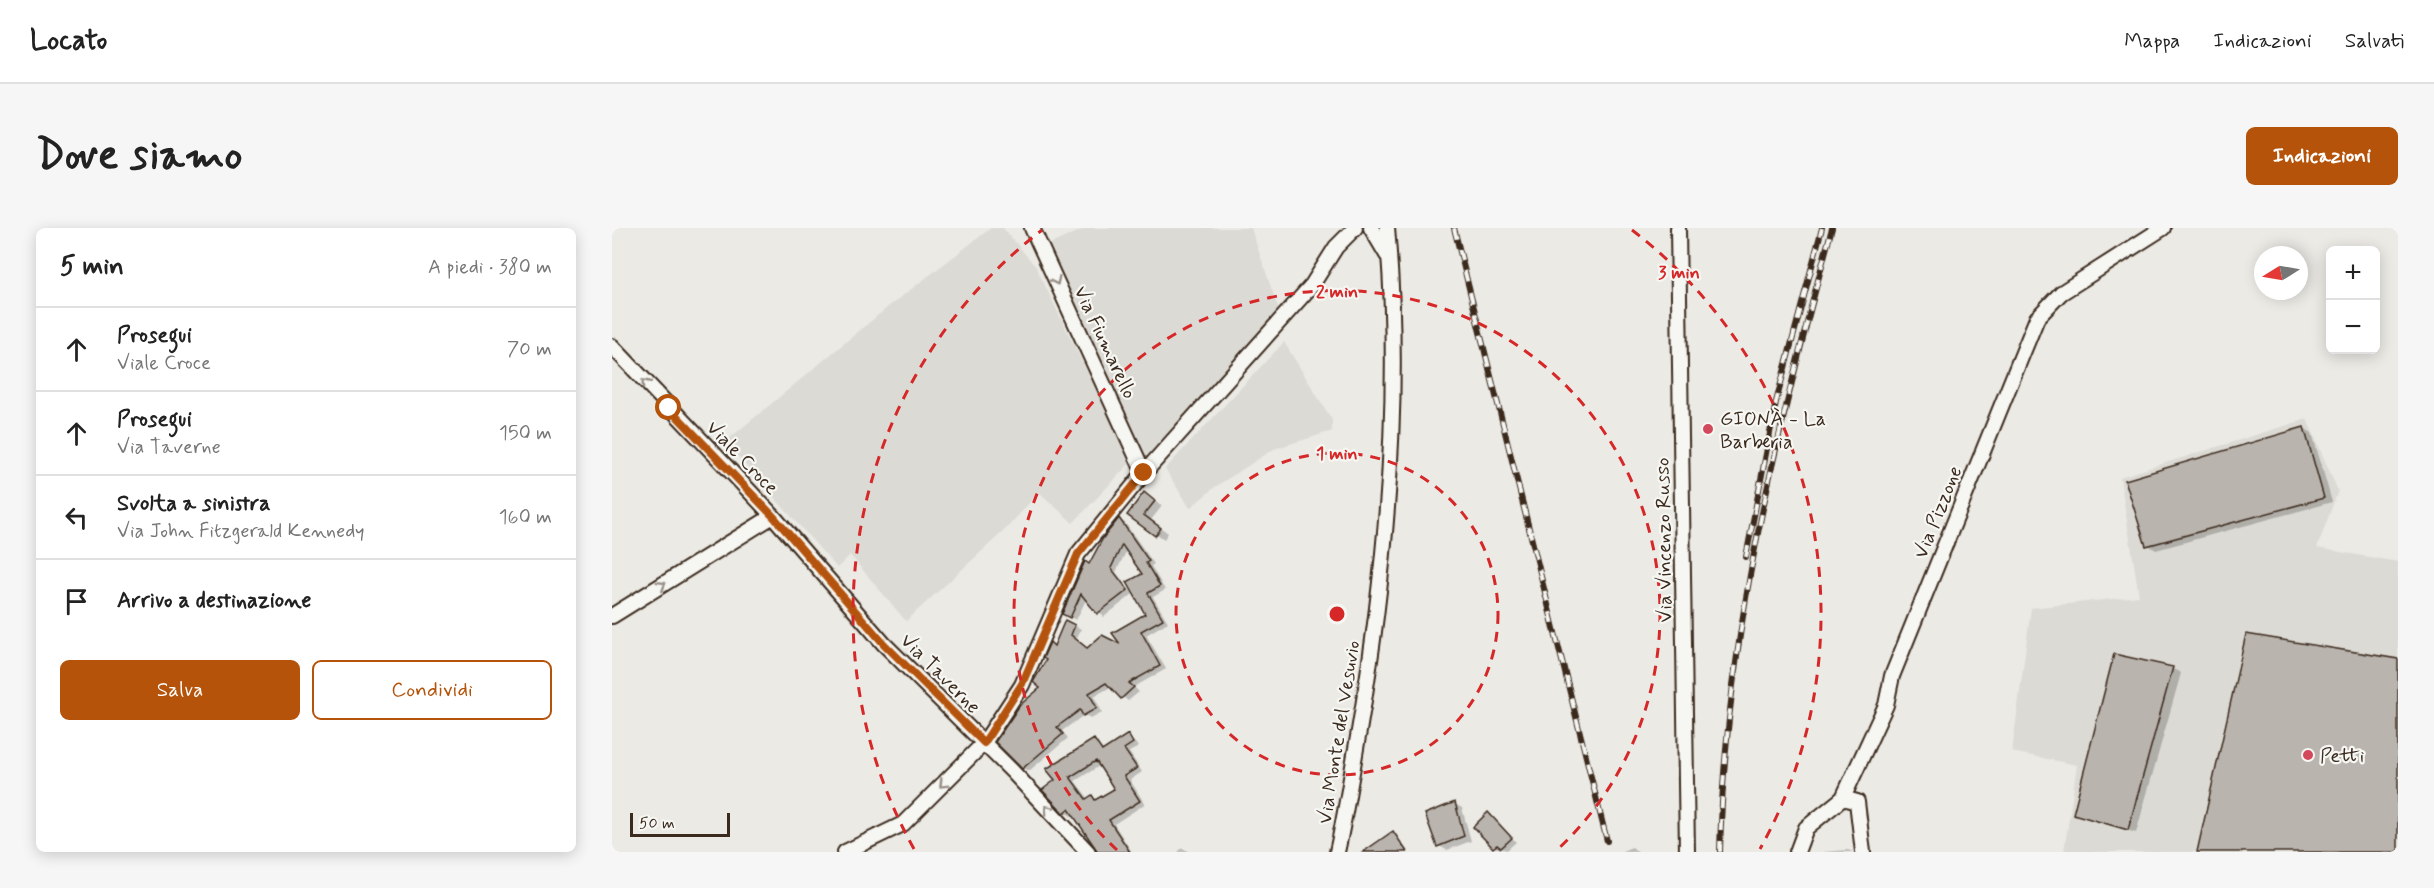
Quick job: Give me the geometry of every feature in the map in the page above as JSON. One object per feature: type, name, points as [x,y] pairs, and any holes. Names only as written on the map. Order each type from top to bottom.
[{"type":"street","name":"Via Fiumarello","points":[[1032,228],[1144,473]]},
{"type":"street","points":[[1336,247],[1339,228]]},
{"type":"street","points":[[845,852],[903,824],[984,743],[1022,684],[1078,554],[1144,473],[1312,285],[1336,247],[1355,228]]},
{"type":"street","name":"Via Monte del Vesuvio","points":[[1371,228],[1390,260]]},
{"type":"street","name":"Via Monte del Vesuvio","points":[[1335,850],[1366,687],[1386,521],[1393,355],[1393,290],[1387,228]]},
{"type":"street","name":"Via Vincenzo Russo","points":[[1678,228],[1687,852]]},
{"type":"street","name":"Via Pizzone","points":[[1797,852],[1806,828],[1843,798],[1886,705],[1892,676],[2037,318],[2061,293],[2163,228]]},
{"type":"street","name":"Viale Croce","points":[[612,346],[773,516]]},
{"type":"street","points":[[612,616],[773,516]]},
{"type":"street","name":"Via Taverne","points":[[773,516],[884,644],[984,743],[1088,852]]},
{"type":"street","points":[[1843,798],[1857,802],[1863,852]]},
{"type":"shaded area","points":[[991,228],[1003,228],[1036,267],[1131,462],[1073,523],[1039,492],[1006,529],[906,621],[850,555],[837,568],[725,442],[888,307]]},
{"type":"shaded area","points":[[1086,228],[1251,228],[1279,311],[1144,459],[1046,246]]},
{"type":"shaded area","points":[[1284,342],[1332,420],[1332,431],[1274,449],[1215,487],[1190,508],[1165,469]]},
{"type":"shaded area","points":[[2307,419],[2338,491],[2317,548],[2398,562],[2398,852],[2064,852],[2077,765],[2012,752],[2031,608],[2139,596],[2120,477]]},
{"type":"building","points":[[2304,427],[2324,498],[2146,546],[2125,480]]},
{"type":"building","points":[[1144,492],[1155,501],[1144,515],[1161,528],[1155,536],[1127,515]]},
{"type":"building","points":[[1119,518],[1149,561],[1146,563],[1160,586],[1148,593],[1163,619],[1141,631],[1160,666],[1129,683],[1134,687],[1121,699],[1106,683],[1089,693],[1097,708],[1083,716],[1080,710],[1057,727],[1063,734],[1022,769],[995,742],[1020,705],[1040,688],[1033,682],[1046,660],[1043,658],[1050,642],[1054,646],[1065,620],[1075,625],[1071,635],[1087,648],[1102,635],[1120,644],[1112,633],[1145,614],[1127,582],[1142,574],[1122,545],[1111,568],[1128,590],[1097,614],[1081,594],[1070,618],[1062,614],[1085,561],[1089,564],[1103,538]]},
{"type":"building","name":"Petti","points":[[2246,634],[2398,659],[2398,852],[2197,852]]},
{"type":"building","points":[[2114,654],[2173,667],[2128,830],[2073,814]]},
{"type":"building","points":[[1128,734],[1133,743],[1124,749],[1137,768],[1124,776],[1140,801],[1109,820],[1130,852],[1098,852],[1069,809],[1064,813],[1042,790],[1055,780],[1046,769],[1094,739],[1102,751]],"holes":[[[1096,761],[1114,789],[1095,800],[1092,795],[1086,799],[1070,777]]]},
{"type":"building","points":[[1455,802],[1464,836],[1437,847],[1425,814]]},
{"type":"building","points":[[1488,812],[1512,838],[1501,848],[1497,845],[1493,848],[1473,827]]},
{"type":"building","points":[[1393,831],[1407,852],[1363,852]]},
{"type":"railway","points":[[1454,228],[1607,841]]},
{"type":"railway","points":[[1746,557],[1776,402],[1822,228]]},
{"type":"railway","points":[[1720,852],[1724,773],[1743,615],[1774,459],[1832,228]]},
{"type":"place","name":"GIONÀ - La Barberia","points":[[1708,429]]},
{"type":"place","name":"Petti","points":[[2308,755]]},
{"type":"route","points":[[669,408],[773,516],[884,644],[984,743],[1022,684],[1078,554],[1144,473]]}]
